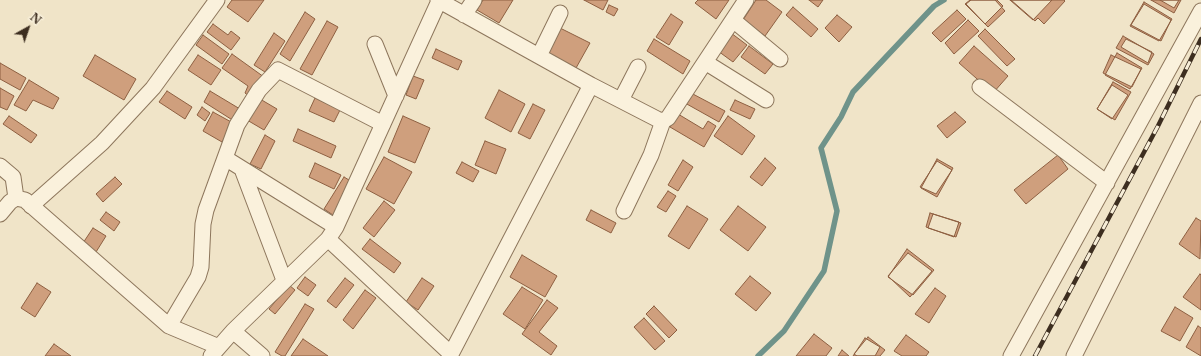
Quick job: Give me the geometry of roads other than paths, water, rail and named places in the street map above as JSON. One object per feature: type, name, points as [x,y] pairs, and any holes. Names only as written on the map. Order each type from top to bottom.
[{"type":"street","points":[[31,206],[102,143],[152,88],[217,0]]},
{"type":"street","points":[[0,214],[10,202],[16,198],[25,200],[169,326],[215,352],[233,331],[332,233],[439,0],[591,85],[657,120],[663,121]]},
{"type":"street","points":[[464,15],[474,0]]},
{"type":"street","points":[[624,211],[651,155],[663,121],[668,118],[746,0]]},
{"type":"street","points":[[1012,356],[1201,10]]},
{"type":"street","points":[[539,56],[560,13]]},
{"type":"street","points":[[733,20],[780,59]]},
{"type":"street","points":[[375,44],[396,96]]},
{"type":"street","points":[[704,62],[766,100]]},
{"type":"street","points":[[621,100],[638,67]]},
{"type":"street","points":[[169,326],[198,278],[201,267],[203,224],[206,210],[237,125],[259,90],[278,70],[383,124]]},
{"type":"street","points":[[225,158],[332,233],[451,355],[591,85]]},
{"type":"street","points":[[980,88],[1107,183]]},
{"type":"street","points":[[1074,356],[1201,103]]},
{"type":"street","points":[[0,166],[13,177],[16,198]]},
{"type":"street","points":[[242,169],[284,280]]},
{"type":"street","points":[[233,331],[262,356]]},
{"type":"waterway","points":[[758,356],[784,331],[824,271],[837,211],[821,148],[841,117],[853,92],[934,6],[944,0]]},
{"type":"railway","points":[[1035,356],[1158,126],[1201,39]]}]
